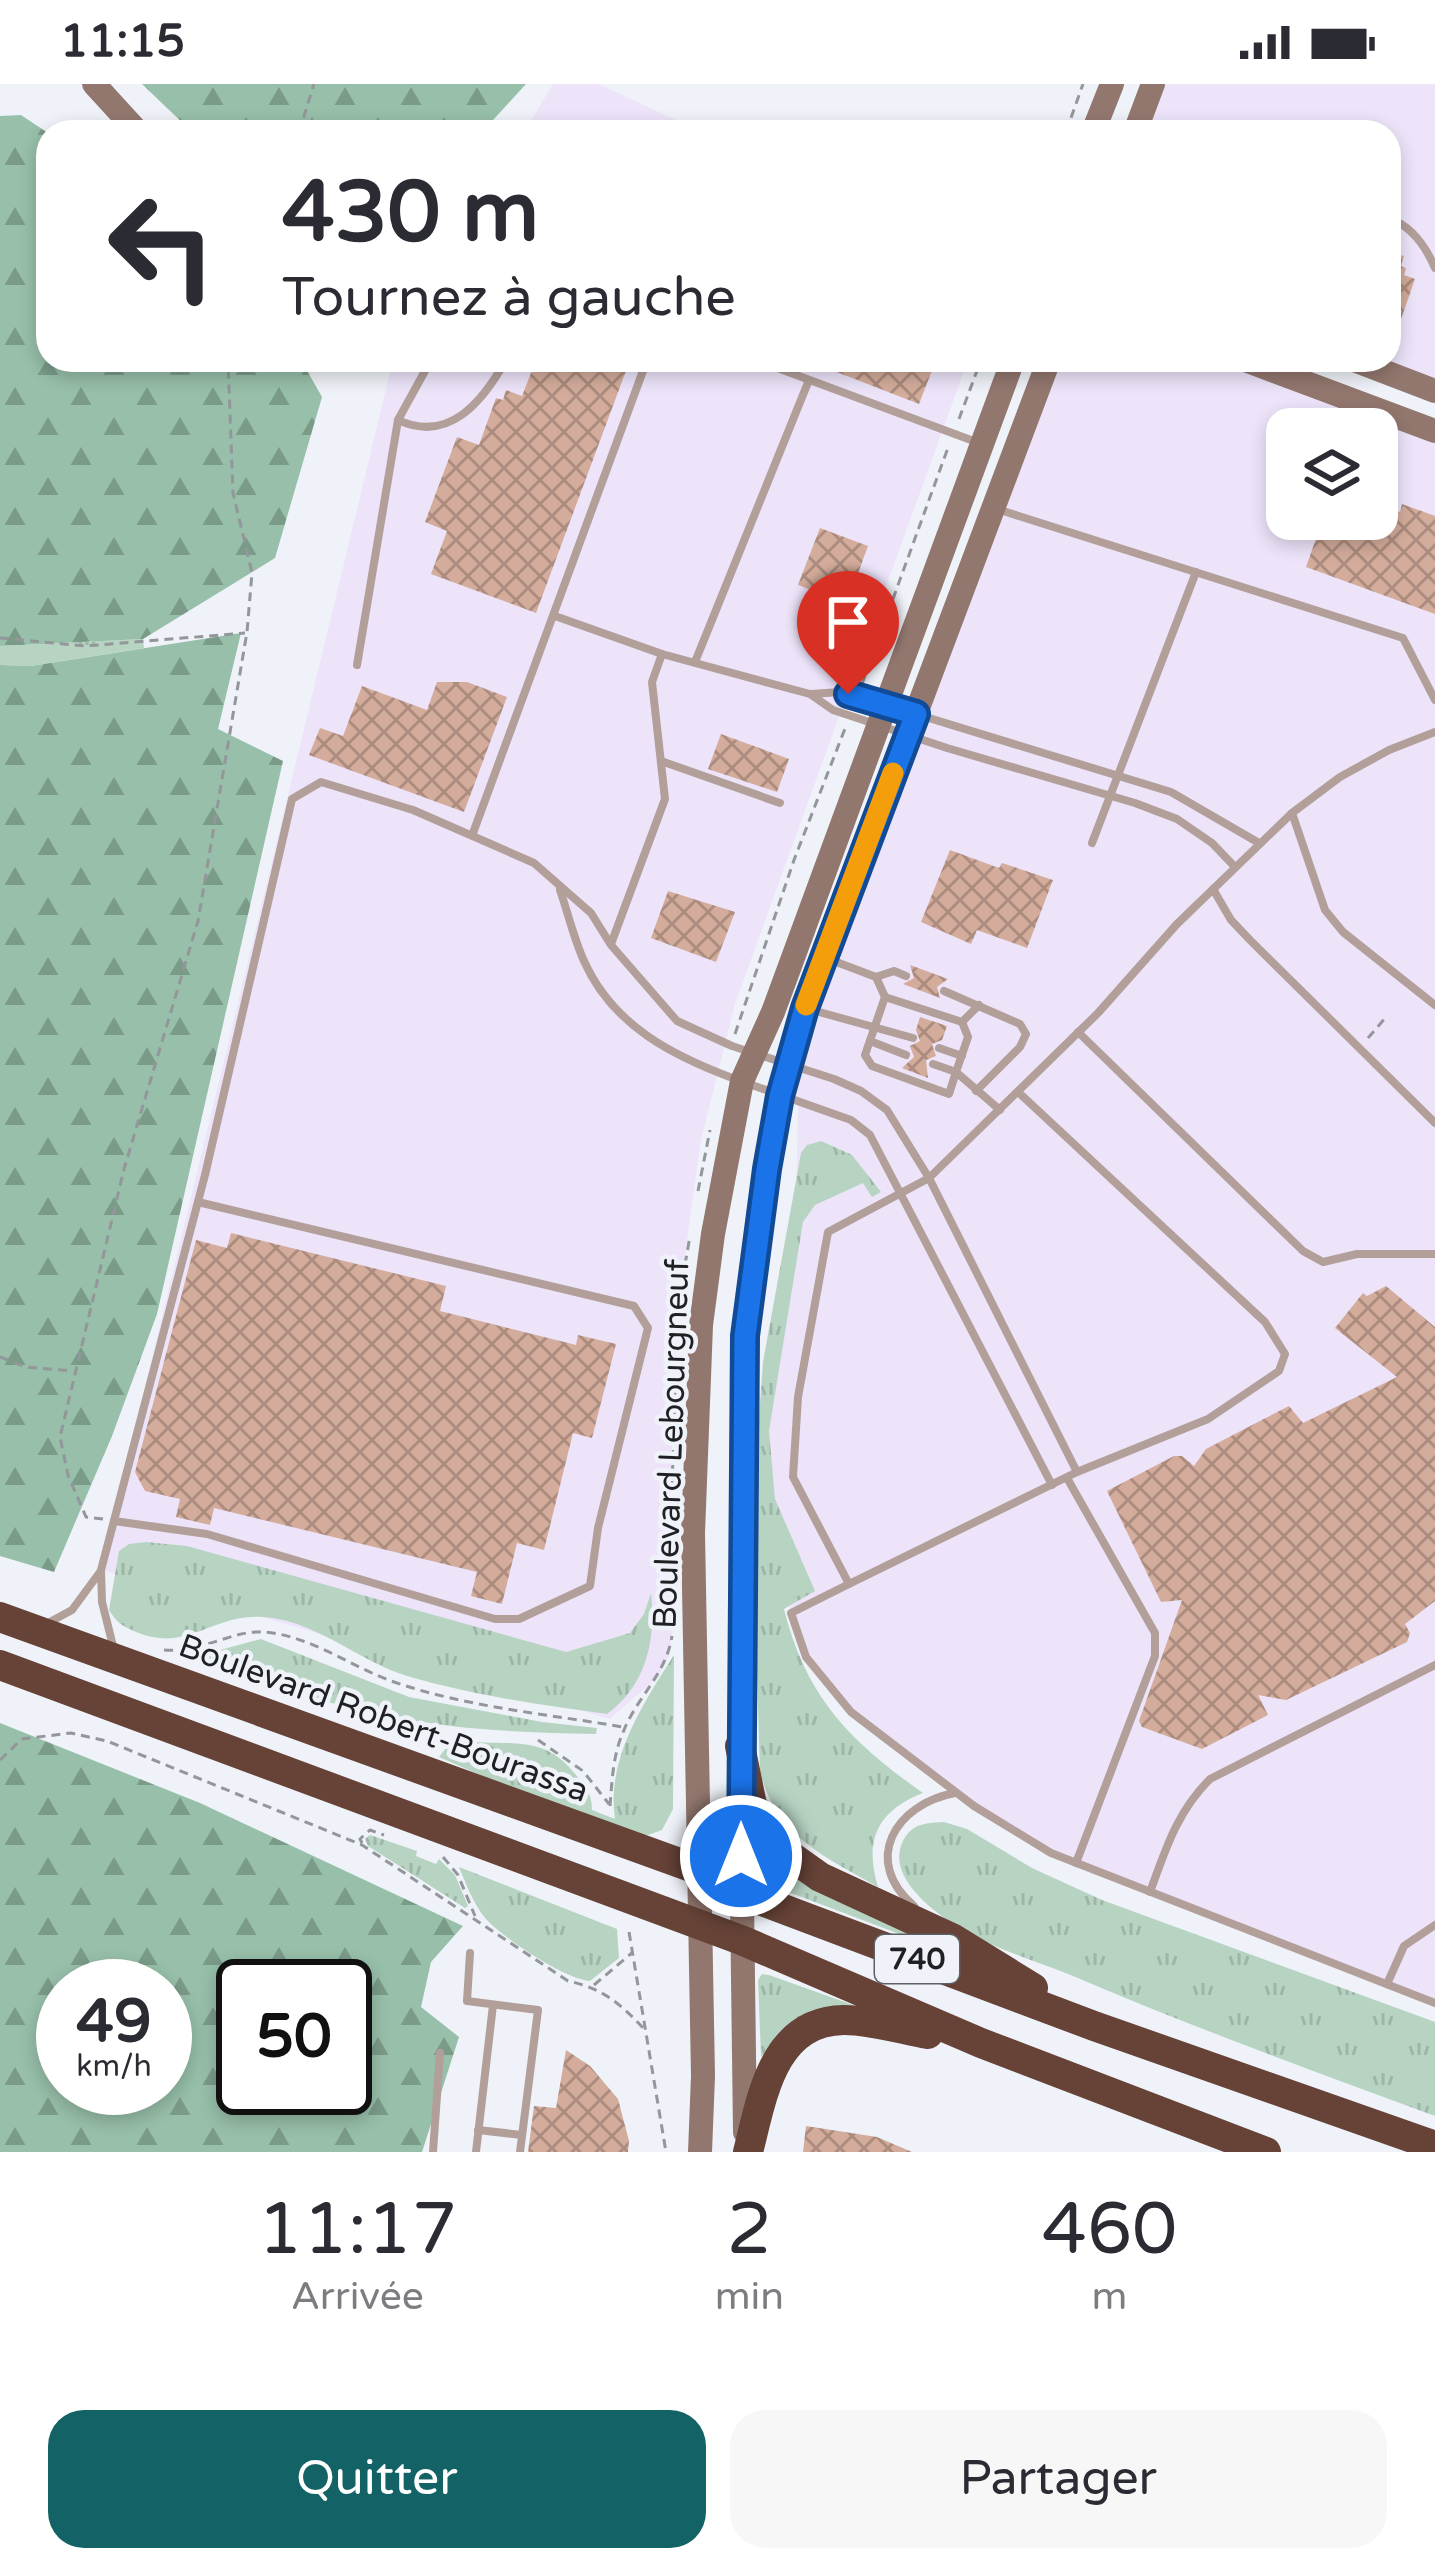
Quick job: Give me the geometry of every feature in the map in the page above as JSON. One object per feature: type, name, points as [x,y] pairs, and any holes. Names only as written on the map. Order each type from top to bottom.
[{"type":"highway","name":"Boulevard Robert-Bourassa","points":[[0,1616],[699,1870],[741,1893]]},
{"type":"highway","points":[[0,1665],[742,1940]]},
{"type":"highway","points":[[740,1746],[752,1805],[782,1850],[820,1877],[952,1938],[1094,2026]]},
{"type":"highway","name":"740","points":[[741,1893],[1094,2026],[1435,2146]]},
{"type":"highway","name":"740","points":[[742,1940],[981,2043],[1266,2152]]},
{"type":"highway","points":[[747,2152],[770,2066],[803,2032],[843,2020],[981,2043]]},
{"type":"main road","points":[[94,84],[127,120]]},
{"type":"main road","points":[[1098,120],[1112,84]]},
{"type":"main road","points":[[1139,120],[1153,84]]},
{"type":"main road","name":"Boulevard Lebourgneuf","points":[[700,2152],[703,2076],[693,1533],[701,1325],[713,1234],[742,1081],[756,1054],[1008,372]]},
{"type":"main road","points":[[747,2152],[740,1746],[745,1336],[780,1096],[805,1008],[1044,372]]},
{"type":"main road","points":[[1278,372],[1435,430]]},
{"type":"main road","points":[[1385,372],[1435,391]]},
{"type":"lane","points":[[1401,222],[1427,249],[1435,268]]},
{"type":"lane","points":[[358,665],[398,420],[424,372]]},
{"type":"lane","points":[[398,420],[417,429],[453,423],[499,372]]},
{"type":"lane","points":[[473,833],[643,372]]},
{"type":"lane","points":[[788,372],[980,444]]},
{"type":"lane","points":[[694,662],[809,380]]},
{"type":"lane","points":[[993,507],[1403,638],[1435,700]]},
{"type":"lane","points":[[1092,842],[1196,572]]},
{"type":"lane","points":[[555,616],[662,654],[810,694],[840,692],[883,715],[1177,819],[1212,843],[1235,867]]},
{"type":"lane","points":[[611,945],[665,799],[652,682],[662,654]]},
{"type":"lane","points":[[810,694],[833,710],[883,715],[1172,792],[1260,843]]},
{"type":"lane","points":[[849,1584],[793,1477],[798,1397],[828,1232],[929,1178],[1292,813],[1340,777],[1435,731]]},
{"type":"lane","points":[[661,761],[780,803]]},
{"type":"lane","points":[[35,1628],[72,1610],[100,1570],[198,1202],[292,799],[321,782],[473,833],[534,862],[591,913],[611,945],[676,1021],[788,1066],[834,1079],[887,1110],[929,1178],[1077,1472]]},
{"type":"lane","points":[[1292,813],[1325,910],[1343,932],[1435,1005]]},
{"type":"lane","points":[[560,889],[585,964],[625,1021],[670,1053],[851,1120],[870,1135],[1052,1485]]},
{"type":"lane","points":[[1213,890],[1250,940],[1435,1123]]},
{"type":"lane","points":[[824,957],[876,977],[895,971],[906,976]]},
{"type":"lane","points":[[876,977],[885,997],[865,1055],[872,1066],[949,1094],[968,1037],[962,1022]]},
{"type":"lane","points":[[944,991],[1021,1024],[1026,1034],[1020,1047],[976,1091]]},
{"type":"lane","points":[[885,997],[962,1022]]},
{"type":"lane","points":[[962,1022],[979,1005]]},
{"type":"lane","points":[[805,1008],[913,1038]]},
{"type":"lane","points":[[1078,1032],[1303,1252],[1323,1262],[1357,1254],[1435,1254]]},
{"type":"lane","points":[[870,1041],[907,1055]]},
{"type":"lane","points":[[939,1048],[962,1055]]},
{"type":"lane","points":[[933,1064],[956,1072],[1000,1110]]},
{"type":"lane","points":[[1018,1092],[1265,1322],[1285,1354],[1279,1371],[1208,1419],[1077,1472],[791,1613],[806,1657],[851,1712],[956,1793],[1052,1853],[1435,2003]]},
{"type":"lane","points":[[114,1521],[207,1534],[495,1619],[519,1619],[590,1586],[598,1528],[648,1328],[634,1306],[198,1202]]},
{"type":"lane","points":[[1067,1478],[1155,1633],[1155,1656],[1076,1863]]},
{"type":"lane","points":[[100,1570],[110,1639],[132,1663]]},
{"type":"lane","points":[[1150,1892],[1174,1824],[1210,1779],[1435,1666]]},
{"type":"lane","points":[[952,1938],[905,1898],[888,1853],[901,1819],[934,1797],[956,1793]]},
{"type":"lane","points":[[1387,1984],[1404,1946],[1435,1925]]},
{"type":"lane","points":[[470,1953],[467,2001],[538,2010],[520,2152]]},
{"type":"lane","points":[[476,2152],[493,2005]]},
{"type":"lane","points":[[433,2152],[440,2053]]},
{"type":"lane","points":[[478,2130],[522,2135]]},
{"type":"path","points":[[303,120],[314,84]]},
{"type":"path","points":[[1070,120],[1083,84]]},
{"type":"path","points":[[114,1521],[86,1517],[68,1475],[60,1437],[124,1169],[198,922],[247,632],[252,573],[233,493],[228,372]]},
{"type":"path","points":[[865,675],[977,372]]},
{"type":"path","points":[[0,638],[85,646],[247,632]]},
{"type":"path","points":[[736,1032],[844,730]]},
{"type":"path","points":[[1359,1048],[1388,1016]]},
{"type":"path","points":[[694,1211],[713,1118]]},
{"type":"path","points":[[671,1522],[677,1305],[690,1234]]},
{"type":"path","points":[[0,1357],[26,1367],[73,1371]]},
{"type":"path","points":[[538,1740],[569,1759],[610,1806],[613,1766],[624,1727],[669,1656],[674,1624]]},
{"type":"path","points":[[162,1650],[188,1652],[259,1631],[326,1651],[396,1683],[466,1701],[624,1727]]},
{"type":"path","points":[[0,1760],[22,1739],[70,1732],[107,1741],[362,1845],[568,1981],[593,1986],[621,2004],[644,2029]]},
{"type":"path","points":[[362,1845],[360,1839],[370,1830],[388,1836]]},
{"type":"path","points":[[442,1856],[458,1875],[476,1918]]},
{"type":"path","points":[[629,1932],[666,2152]]},
{"type":"path","points":[[593,1986],[633,1952]]},
{"type":"shaded area","points":[[553,84],[599,84],[676,120],[531,120]]},
{"type":"shaded area","points":[[1153,84],[1435,84],[1435,394],[1376,372],[1401,372],[1401,120],[1140,120]]},
{"type":"shaded area","points":[[390,372],[964,372],[735,1004],[701,1140],[678,1305],[670,1501],[674,1624],[669,1656],[658,1677],[610,1719],[101,1570]]},
{"type":"shaded area","points":[[1047,372],[1277,372],[1373,408],[1266,408],[1266,540],[1398,540],[1398,417],[1435,431],[1435,2003],[1051,1853],[974,1806],[851,1712],[806,1657],[758,1474],[758,1401],[796,1206],[798,1105],[780,1096]]},
{"type":"green space","points":[[142,84],[526,84],[493,120],[180,120]]},
{"type":"green space","points":[[21,115],[36,125],[36,372],[308,372],[322,397],[275,558],[143,639],[0,646],[0,116]]},
{"type":"green space","points":[[241,633],[218,729],[283,761],[157,1314],[54,1572],[0,1556],[0,665],[31,666]]},
{"type":"green space","points":[[143,639],[144,648],[31,666],[0,665],[0,646]]},
{"type":"green space","points":[[821,1141],[852,1155],[881,1192],[872,1197],[863,1183],[815,1205],[803,1222],[769,1431],[775,1499],[815,1591],[784,1609],[793,1640],[835,1715],[874,1755],[923,1793],[895,1809],[878,1829],[873,1855],[878,1887],[821,1854],[791,1829],[778,1813],[760,1772],[752,1515],[763,1362],[801,1153],[807,1145]]},
{"type":"green space","points":[[146,1542],[187,1546],[566,1652],[630,1633],[651,1593],[650,1644],[640,1675],[607,1714],[481,1694],[407,1676],[313,1630],[273,1618],[236,1619],[182,1637],[153,1637],[123,1626],[109,1610],[119,1551]]},
{"type":"green space","points":[[261,1639],[409,1697],[597,1728],[596,1734],[467,1728],[389,1716],[308,1696],[194,1657]]},
{"type":"green space","points":[[674,1655],[673,1809],[662,1830],[633,1834],[530,1797],[439,1757],[458,1740],[537,1747],[563,1761],[576,1775],[588,1791],[592,1810],[615,1819],[616,1775],[622,1754],[639,1713]]},
{"type":"green space","points":[[0,1723],[200,1803],[463,1926],[431,1962],[421,2007],[459,2037],[422,2152],[0,2152]]},
{"type":"green space","points":[[944,1822],[967,1829],[1032,1868],[1102,1900],[1435,2022],[1435,2116],[1208,2031],[961,1929],[918,1895],[900,1863],[904,1839],[912,1830]]},
{"type":"green space","points":[[753,1827],[960,1957],[762,1882]]},
{"type":"green space","points":[[370,1835],[417,1851],[416,1856],[436,1864],[439,1859],[455,1875],[468,1906],[368,1846],[365,1839]]},
{"type":"green space","points":[[459,1867],[617,1929],[619,1958],[590,1981],[550,1965],[485,1918]]},
{"type":"green space","points":[[762,1974],[867,2010],[771,2045],[761,2057],[758,1980]]},
{"type":"building","points":[[1401,266],[1406,268],[1404,275],[1415,279],[1401,319]]},
{"type":"building","points":[[531,372],[626,372],[536,613],[431,574],[447,531],[425,522],[457,437],[479,445],[496,398],[503,400],[506,390],[522,396]]},
{"type":"building","points":[[837,372],[931,372],[919,404]]},
{"type":"building","points":[[1402,504],[1435,516],[1435,614],[1306,567],[1316,540],[1398,540]]},
{"type":"building","points":[[820,528],[868,546],[847,603],[798,585]]},
{"type":"building","points":[[437,682],[467,682],[507,697],[464,812],[309,755],[320,728],[343,736],[362,686],[427,710]]},
{"type":"building","points":[[721,734],[789,759],[777,792],[708,769]]},
{"type":"building","points":[[950,850],[1053,880],[1027,948],[977,930],[971,944],[921,922]]},
{"type":"building","points":[[668,891],[735,912],[716,962],[651,938]]},
{"type":"building","points":[[910,965],[948,979],[937,987],[940,998],[903,984],[914,978]]},
{"type":"building","points":[[920,1017],[947,1026],[942,1040],[932,1044],[936,1056],[926,1060],[928,1078],[902,1068],[914,1057],[910,1046],[920,1041],[916,1030]]},
{"type":"building","points":[[231,1233],[446,1286],[440,1311],[576,1345],[578,1335],[616,1344],[592,1438],[573,1433],[544,1550],[517,1543],[502,1604],[471,1596],[477,1572],[214,1508],[210,1525],[176,1517],[180,1499],[145,1491],[135,1472],[196,1240],[227,1248]]},
{"type":"building","points":[[1386,1286],[1435,1327],[1435,1601],[1405,1624],[1410,1633],[1407,1642],[1286,1700],[1258,1695],[1268,1715],[1202,1749],[1142,1727],[1139,1721],[1182,1600],[1161,1602],[1107,1491],[1174,1456],[1194,1466],[1206,1449],[1289,1406],[1303,1423],[1397,1377],[1335,1328],[1363,1293],[1367,1296]]},
{"type":"building","points":[[566,2050],[590,2066],[618,2099],[628,2152],[528,2152],[534,2106],[556,2108]]},
{"type":"building","points":[[806,2126],[877,2137],[912,2152],[803,2152]]},
{"type":"slow traffic","points":[[806,1005],[893,773]]},
{"type":"route","points":[[741,1856],[745,1336],[767,1169],[780,1096],[805,1008],[916,714],[848,694]]}]
